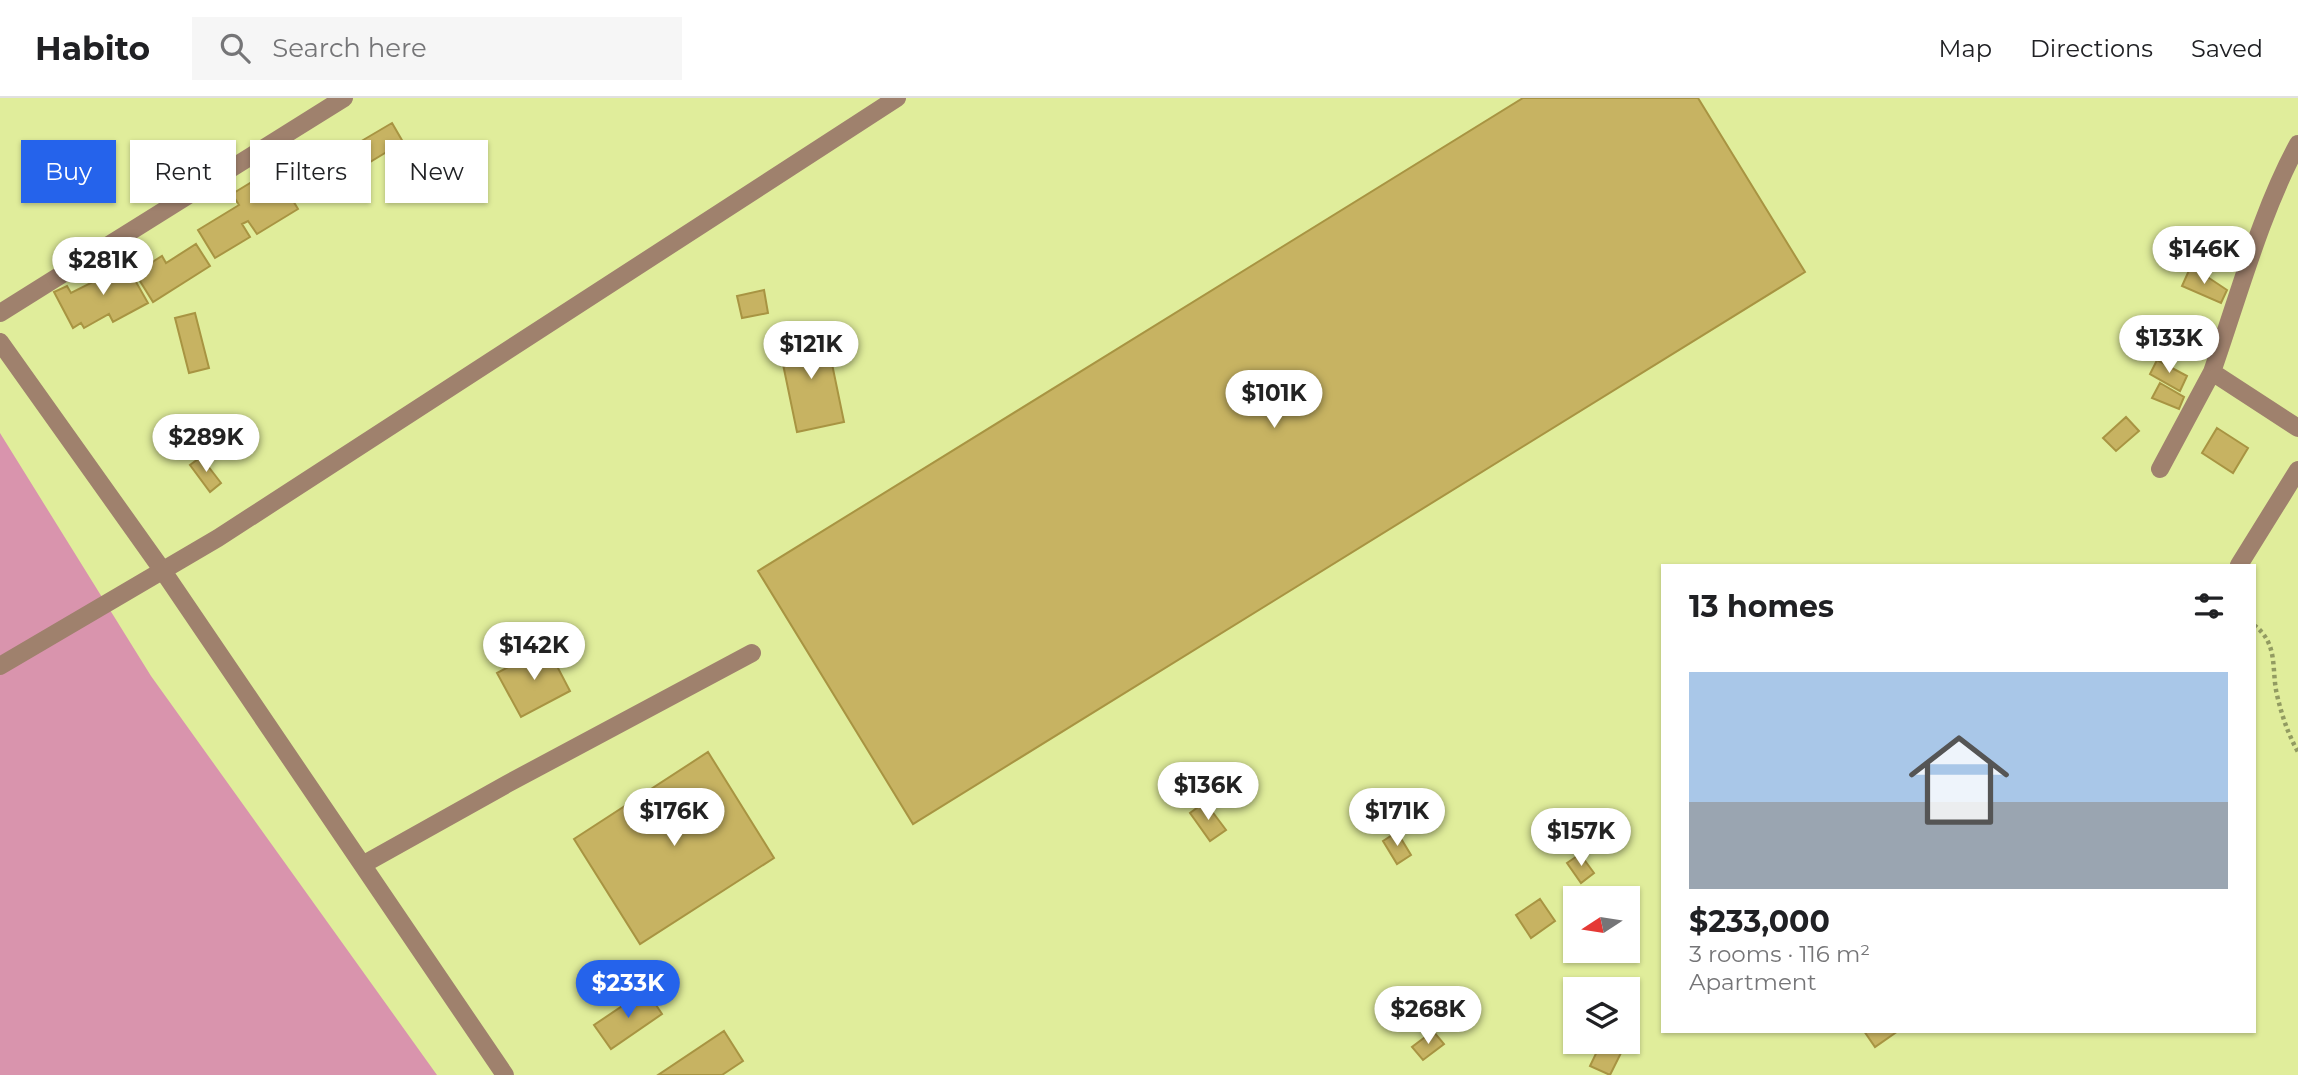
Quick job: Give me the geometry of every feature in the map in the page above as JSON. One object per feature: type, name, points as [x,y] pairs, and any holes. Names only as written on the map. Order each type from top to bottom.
[{"type":"street","points":[[0,313],[344,98]]},
{"type":"street","points":[[0,666],[218,538],[897,98]]},
{"type":"street","points":[[2160,468],[2212,372],[2292,171],[2298,144]]},
{"type":"street","points":[[0,342],[163,571],[505,1075]]},
{"type":"street","points":[[2212,372],[2298,428]]},
{"type":"street","points":[[2240,564],[2298,470]]},
{"type":"street","points":[[364,864],[752,653]]},
{"type":"path","points":[[2256,626],[2264,632],[2271,646],[2276,692],[2287,732],[2298,752]]},
{"type":"shaded area","points":[[0,433],[151,676],[437,1075],[0,1075]]},
{"type":"building","points":[[1523,98],[1698,98],[1805,272],[913,824],[758,571]]},
{"type":"building","points":[[392,123],[402,140],[385,140],[385,153],[371,161],[371,140],[363,140]]},
{"type":"building","points":[[250,183],[250,203],[294,203],[298,209],[257,234],[248,221],[242,224],[250,237],[215,258],[198,230],[239,205],[236,192]]},
{"type":"building","points":[[196,244],[210,266],[153,302],[135,273],[162,256],[166,263]]},
{"type":"building","points":[[123,259],[148,303],[113,322],[109,314],[84,328],[81,323],[73,328],[54,292],[67,286],[71,293],[91,283],[88,279]]},
{"type":"building","points":[[2191,266],[2227,290],[2221,303],[2182,286]]},
{"type":"building","points":[[764,290],[768,313],[742,318],[737,296]]},
{"type":"building","points":[[195,313],[209,368],[189,373],[175,318]]},
{"type":"building","points":[[825,330],[844,422],[797,432],[778,340]]},
{"type":"building","points":[[2157,360],[2187,376],[2180,391],[2150,374]]},
{"type":"building","points":[[2160,383],[2184,397],[2179,409],[2152,398]]},
{"type":"building","points":[[2126,417],[2139,431],[2116,451],[2103,438]]},
{"type":"building","points":[[2217,428],[2248,448],[2233,473],[2202,453]]},
{"type":"building","points":[[201,457],[221,483],[210,492],[190,465]]},
{"type":"building","points":[[547,647],[570,691],[521,717],[497,673]]},
{"type":"building","points":[[708,752],[774,858],[640,944],[574,839]]},
{"type":"building","points":[[1205,802],[1226,830],[1210,841],[1190,813]]},
{"type":"building","points":[[1397,832],[1411,855],[1397,864],[1383,841]]},
{"type":"building","points":[[1580,854],[1594,873],[1581,883],[1567,863]]},
{"type":"building","points":[[1540,899],[1555,921],[1531,938],[1516,915]]},
{"type":"building","points":[[646,990],[662,1014],[611,1049],[594,1025]]},
{"type":"building","points":[[724,1031],[743,1061],[722,1075],[658,1075]]},
{"type":"building","points":[[1433,1031],[1444,1044],[1423,1060],[1412,1047]]},
{"type":"building","points":[[1865,1033],[1895,1033],[1875,1047]]},
{"type":"building","points":[[1596,1054],[1620,1054],[1610,1075],[1590,1066]]}]
